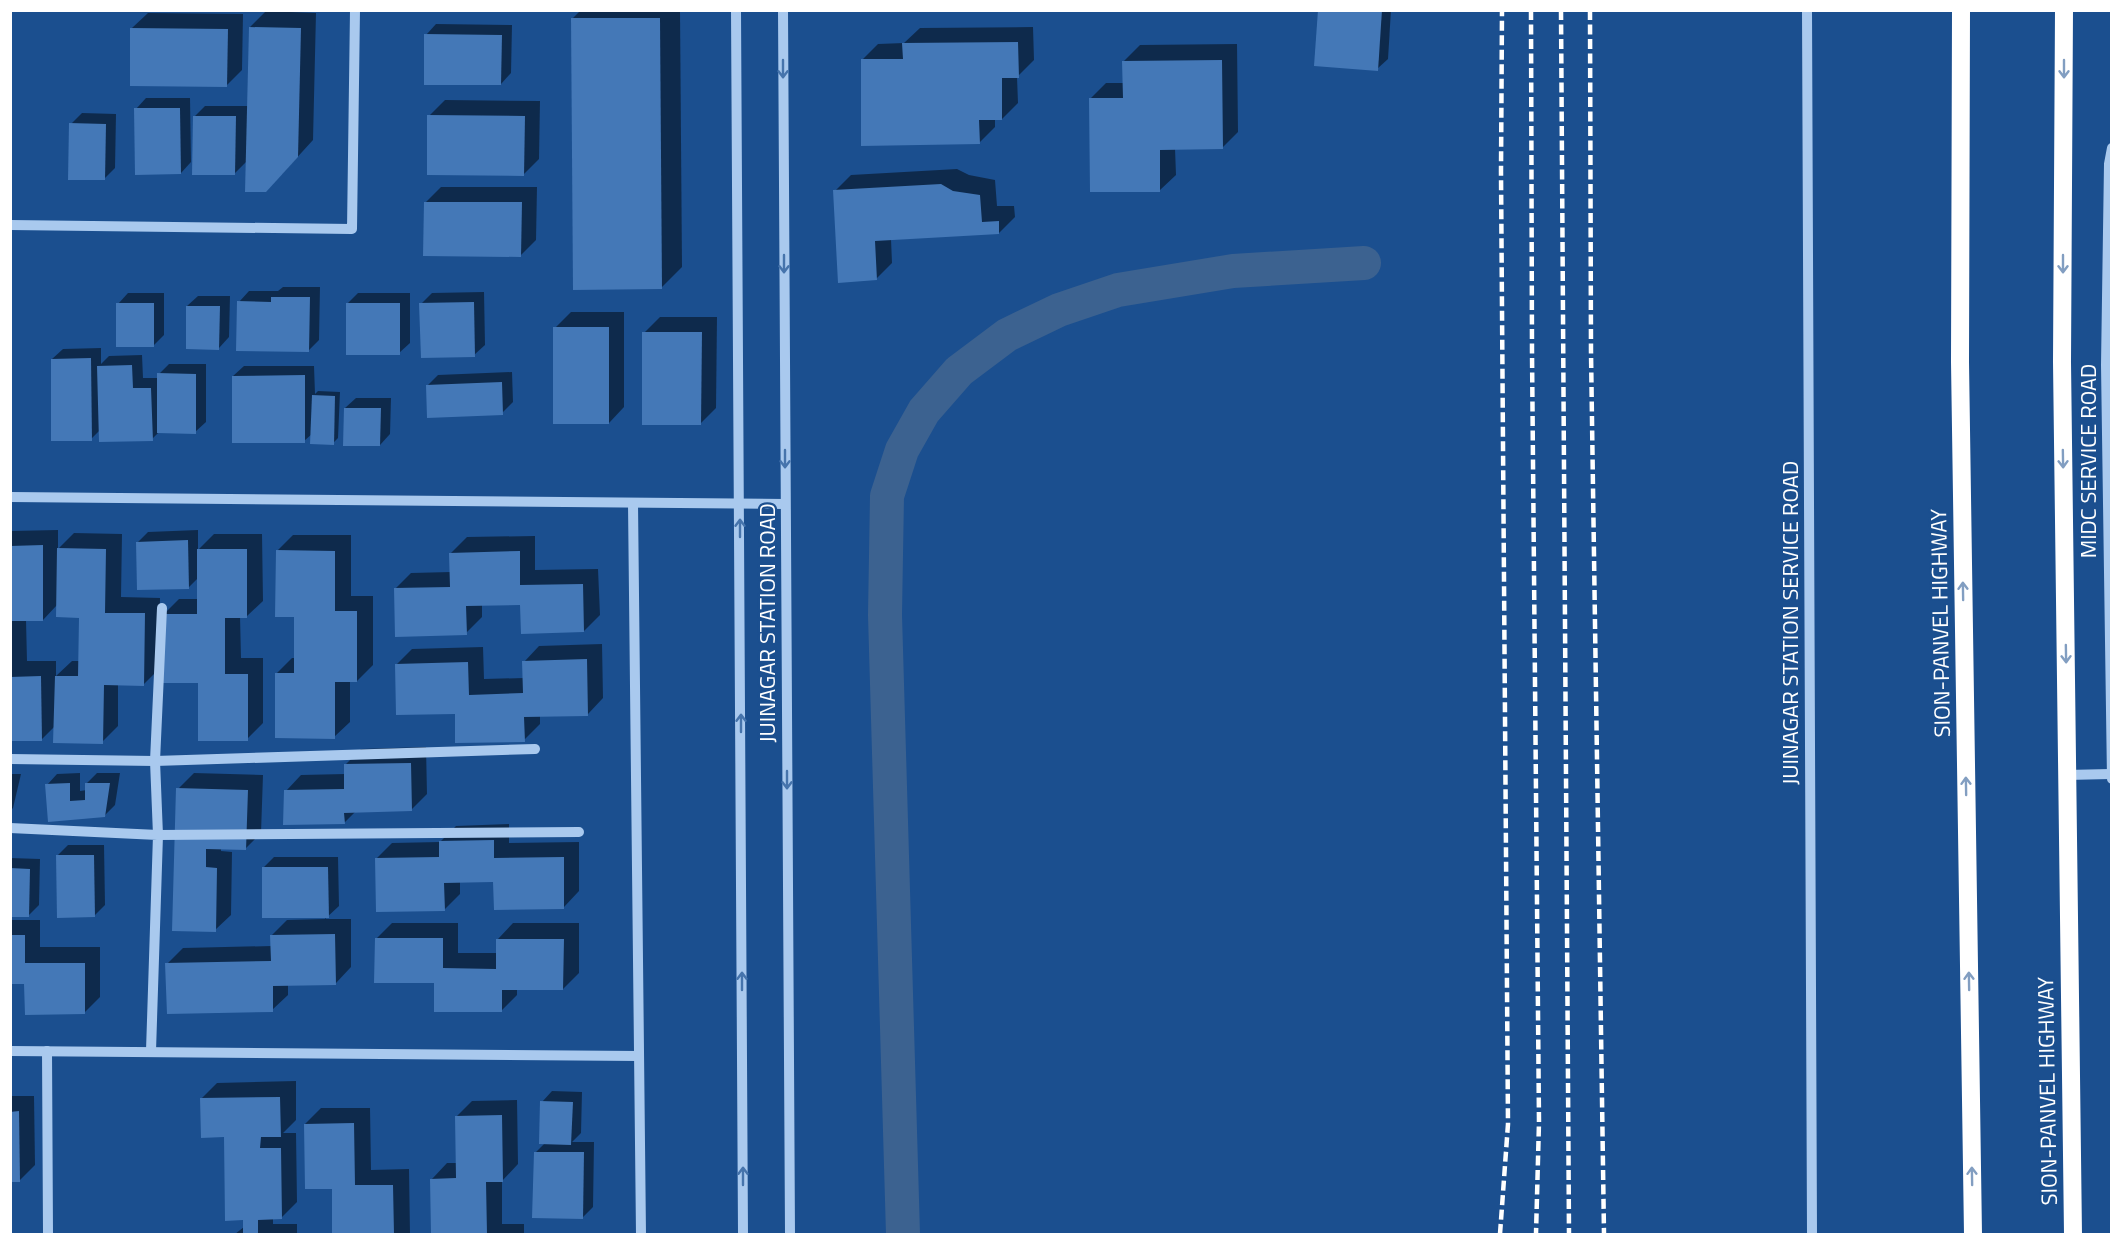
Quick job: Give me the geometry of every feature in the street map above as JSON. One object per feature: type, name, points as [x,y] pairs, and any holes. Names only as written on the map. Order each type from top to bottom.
[{"type":"highway","name":"SION-PANVEL HIGHWAY","points":[[1961,10],[1960,362],[1973,1234]]},
{"type":"highway","name":"SION-PANVEL HIGHWAY","points":[[2064,10],[2062,362],[2073,1234]]},
{"type":"street","points":[[10,225],[352,229],[355,10]]},
{"type":"street","name":"JUINAGAR STATION ROAD","points":[[736,10],[743,1234]]},
{"type":"street","name":"JUINAGAR STATION ROAD","points":[[783,10],[790,1234]]},
{"type":"street","name":"JUINAGAR STATION SERVICE ROAD","points":[[1807,10],[1812,1234]]},
{"type":"street","name":"MIDC SERVICE ROAD","points":[[2067,775],[2111,777],[2106,365],[2109,164],[2112,148]]},
{"type":"street","points":[[10,497],[785,504]]},
{"type":"street","points":[[633,503],[640,1234]]},
{"type":"street","points":[[151,1051],[158,835],[155,761],[162,608]]},
{"type":"street","points":[[10,759],[155,761],[535,749]]},
{"type":"street","points":[[10,828],[158,835],[579,832]]},
{"type":"street","points":[[10,1051],[639,1056]]},
{"type":"street","points":[[47,1051],[48,1234]]},
{"type":"building","points":[[1318,10],[1382,10],[1378,71],[1314,66]]},
{"type":"building","points":[[571,18],[660,18],[662,289],[573,290]]},
{"type":"building","points":[[249,27],[301,28],[298,157],[266,192],[245,192]]},
{"type":"building","points":[[130,28],[228,29],[227,87],[130,86]]},
{"type":"building","points":[[424,34],[502,35],[501,85],[424,85]]},
{"type":"building","points":[[1018,42],[1019,78],[1002,78],[1002,120],[979,120],[980,144],[861,146],[861,59],[903,59],[902,43]]},
{"type":"building","points":[[1222,60],[1223,149],[1160,150],[1160,192],[1090,192],[1089,98],[1123,98],[1122,61]]},
{"type":"building","points":[[134,108],[180,108],[181,174],[135,175]]},
{"type":"building","points":[[427,115],[525,116],[524,176],[427,175]]},
{"type":"building","points":[[193,116],[236,116],[235,175],[192,175]]},
{"type":"building","points":[[69,123],[106,124],[105,180],[68,180]]},
{"type":"building","points":[[941,184],[953,191],[980,195],[982,222],[999,221],[999,234],[875,241],[877,280],[838,283],[833,190]]},
{"type":"building","points":[[424,202],[522,202],[521,257],[423,256]]},
{"type":"building","points":[[271,297],[310,297],[309,352],[236,351],[237,301],[271,302]]},
{"type":"building","points":[[474,302],[475,357],[421,358],[419,303]]},
{"type":"building","points":[[116,303],[154,303],[154,347],[116,347]]},
{"type":"building","points":[[346,303],[400,303],[400,355],[346,355]]},
{"type":"building","points":[[186,306],[220,306],[219,350],[186,349]]},
{"type":"building","points":[[553,327],[609,327],[609,424],[553,424]]},
{"type":"building","points":[[642,332],[702,332],[701,425],[642,425]]},
{"type":"building","points":[[91,358],[92,441],[51,441],[51,359]]},
{"type":"building","points":[[132,365],[133,388],[151,388],[153,441],[99,442],[97,366]]},
{"type":"building","points":[[157,373],[196,374],[196,434],[157,433]]},
{"type":"building","points":[[305,375],[305,443],[232,443],[232,376]]},
{"type":"building","points":[[502,382],[503,415],[427,418],[426,385]]},
{"type":"building","points":[[312,395],[335,396],[334,445],[310,444]]},
{"type":"building","points":[[344,408],[381,408],[380,446],[343,446]]},
{"type":"building","points":[[188,540],[189,589],[137,590],[136,542]]},
{"type":"building","points":[[43,545],[43,621],[10,621],[10,546]]},
{"type":"building","points":[[57,548],[106,549],[105,613],[145,613],[144,686],[104,685],[103,744],[53,743],[55,676],[78,676],[79,618],[56,617]]},
{"type":"building","points":[[197,549],[247,549],[247,618],[225,618],[225,674],[248,674],[248,741],[198,741],[198,683],[162,683],[162,614],[197,614]]},
{"type":"building","points":[[276,550],[335,551],[335,611],[357,611],[357,682],[335,682],[335,739],[275,738],[275,673],[294,673],[294,617],[275,617]]},
{"type":"building","points":[[520,551],[520,585],[583,584],[584,632],[521,634],[520,605],[466,606],[467,635],[395,637],[394,588],[450,587],[449,553]]},
{"type":"building","points":[[587,659],[588,716],[524,717],[525,742],[455,743],[455,714],[396,715],[395,664],[468,662],[469,695],[523,693],[522,661]]},
{"type":"building","points":[[41,676],[42,741],[10,741],[10,677]]},
{"type":"building","points":[[411,763],[412,811],[344,813],[345,824],[283,825],[284,790],[344,789],[344,764]]},
{"type":"building","points":[[70,783],[70,801],[85,800],[85,783],[110,783],[105,817],[48,822],[45,784]]},
{"type":"building","points":[[176,788],[248,790],[246,850],[206,849],[206,867],[217,868],[216,932],[172,931]]},
{"type":"building","points":[[494,840],[494,858],[564,857],[564,909],[494,910],[493,882],[444,883],[445,911],[376,912],[375,858],[439,857],[439,841]]},
{"type":"building","points":[[56,855],[94,855],[95,917],[57,918]]},
{"type":"building","points":[[262,867],[328,867],[329,918],[262,918]]},
{"type":"building","points":[[10,868],[30,869],[29,917],[10,917]]},
{"type":"building","points":[[335,934],[336,985],[273,986],[273,1012],[167,1014],[165,963],[271,961],[270,935]]},
{"type":"building","points":[[10,935],[25,935],[25,963],[85,963],[85,1014],[25,1015],[24,984],[10,984]]},
{"type":"building","points":[[375,938],[443,938],[443,968],[496,969],[496,939],[564,939],[563,990],[502,990],[502,1012],[434,1012],[434,983],[374,983]]},
{"type":"building","points":[[280,1097],[281,1137],[261,1137],[260,1148],[281,1148],[282,1219],[258,1220],[258,1234],[243,1234],[243,1220],[225,1221],[224,1137],[201,1138],[200,1098]]},
{"type":"building","points":[[540,1101],[573,1102],[571,1145],[539,1144]]},
{"type":"building","points":[[19,1111],[20,1182],[10,1182],[10,1112]]},
{"type":"building","points":[[502,1115],[503,1182],[486,1182],[487,1234],[431,1234],[430,1179],[456,1178],[455,1116]]},
{"type":"building","points":[[354,1123],[355,1185],[393,1185],[394,1234],[332,1234],[332,1189],[305,1189],[304,1124]]},
{"type":"building","points":[[534,1152],[584,1152],[583,1219],[532,1218]]},
{"type":"waterway","points":[[903,1234],[885,615],[887,496],[902,450],[924,411],[959,371],[1007,335],[1059,310],[1118,290],[1233,271],[1364,263]]},
{"type":"railway","points":[[1500,1234],[1508,1124],[1501,172],[1502,10]]},
{"type":"railway","points":[[1531,10],[1539,1122],[1536,1234]]},
{"type":"railway","points":[[1561,10],[1569,1234]]},
{"type":"railway","points":[[1590,10],[1591,352],[1604,1234]]}]
